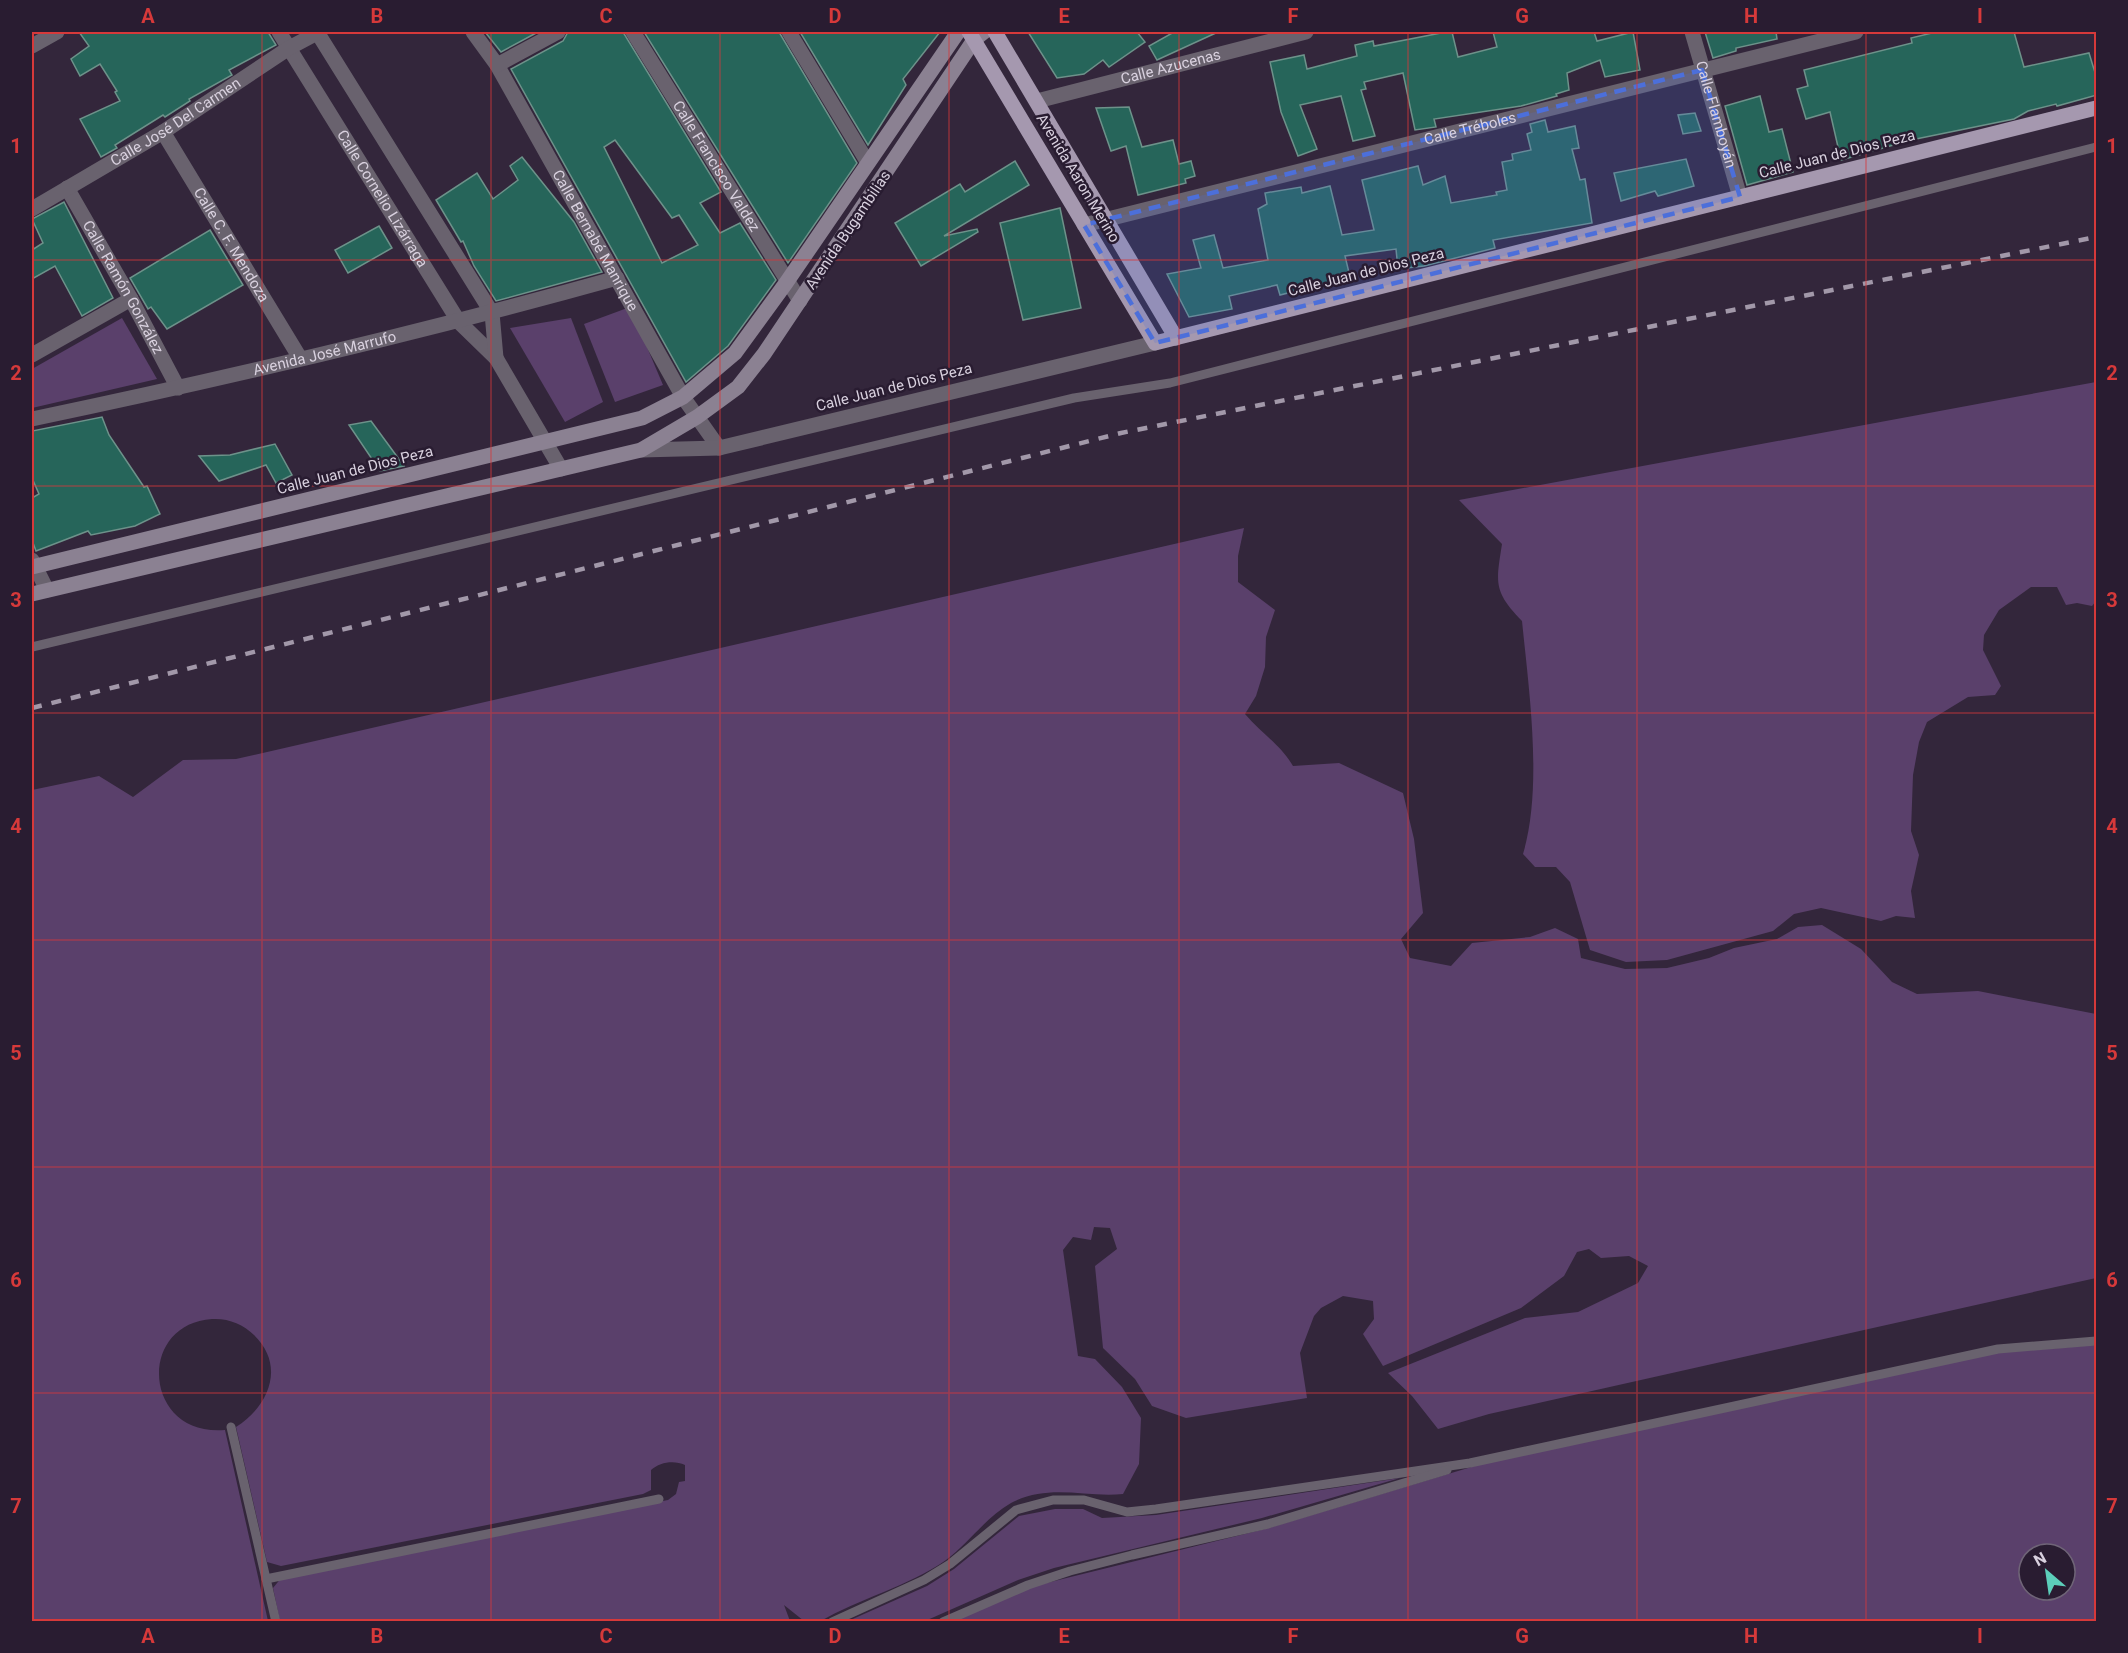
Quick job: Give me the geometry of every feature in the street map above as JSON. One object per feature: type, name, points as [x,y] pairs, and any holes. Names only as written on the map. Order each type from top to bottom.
[{"type":"main road","name":"Avenida Bugambilias","points":[[683,397],[735,353],[786,283],[958,32]]},
{"type":"main road","name":"Avenida Aaron Merino","points":[[995,32],[1176,338]]},
{"type":"main road","name":"Avenida Bugambilias","points":[[697,417],[738,387],[800,301],[976,34]]},
{"type":"main road","name":"Avenida Aaron Merino","points":[[976,34],[1084,225],[1155,343]]},
{"type":"main road","name":"Calle Juan de Dios Peza","points":[[1155,343],[2097,108]]},
{"type":"main road","name":"Calle Juan de Dios Peza","points":[[33,564],[642,418],[683,397]]},
{"type":"main road","name":"Calle Juan de Dios Peza","points":[[32,594],[641,450],[697,417]]},
{"type":"street","points":[[32,46],[57,32]]},
{"type":"street","name":"Calle Cornelio Lizárraga","points":[[279,32],[459,322],[496,358],[561,469]]},
{"type":"street","name":"Calle Cornelio Lizárraga","points":[[318,32],[492,313],[496,358]]},
{"type":"street","name":"Calle José Del Carmen","points":[[32,209],[163,132],[289,48],[318,32]]},
{"type":"street","name":"Calle Bernabé Manrique","points":[[473,32],[497,65],[683,397],[719,448]]},
{"type":"street","points":[[497,65],[558,32]]},
{"type":"street","name":"Calle Francisco Valdez","points":[[633,32],[786,283],[800,301]]},
{"type":"street","points":[[789,32],[868,163]]},
{"type":"street","name":"Calle Azucenas","points":[[1037,102],[1306,32]]},
{"type":"street","name":"Calle Flamboyán","points":[[1692,32],[1701,70],[1740,197]]},
{"type":"street","name":"Calle Tréboles","points":[[1084,225],[1856,32]]},
{"type":"street","name":"Calle C. F. Mendoza","points":[[163,132],[300,358]]},
{"type":"street","name":"Calle Ramón González","points":[[67,188],[131,299],[178,388]]},
{"type":"street","name":"Avenida José Marrufo","points":[[32,419],[178,388],[459,322],[617,278]]},
{"type":"street","points":[[32,355],[131,299]]},
{"type":"street","name":"Calle Juan de Dios Peza","points":[[641,450],[719,448],[1155,343]]},
{"type":"street","points":[[33,564],[47,590]]},
{"type":"lane","points":[[32,647],[1074,398],[1170,383],[2097,147]]},
{"type":"lane","points":[[832,1622],[924,1580],[950,1564],[1016,1510],[1053,1500],[1084,1500],[1127,1512],[1470,1463],[1998,1349],[2097,1341]]},
{"type":"lane","points":[[231,1427],[276,1622]]},
{"type":"lane","points":[[943,1622],[1028,1585],[1070,1571],[1132,1554],[1268,1524],[1470,1463]]},
{"type":"lane","points":[[266,1579],[659,1499]]},
{"type":"highlighted area","points":[[1702,70],[1740,197],[1155,343],[1084,225]]},
{"type":"shaded area","points":[[630,307],[663,385],[615,402],[584,324]]},
{"type":"shaded area","points":[[122,318],[157,379],[32,408],[32,369]]},
{"type":"shaded area","points":[[571,318],[603,402],[565,422],[510,328]]},
{"type":"shaded area","points":[[2096,382],[2096,601],[2092,606],[2077,603],[2066,605],[2057,587],[2031,587],[1999,610],[1984,635],[1983,650],[2001,686],[1995,695],[1968,697],[1927,722],[1919,742],[1913,775],[1911,831],[1919,855],[1911,891],[1915,918],[1896,916],[1881,921],[1821,908],[1794,914],[1773,931],[1667,960],[1626,962],[1590,950],[1570,882],[1556,867],[1535,867],[1523,854],[1532,799],[1533,739],[1522,621],[1501,594],[1498,578],[1502,544],[1459,500]]},
{"type":"shaded area","points":[[1244,528],[1238,556],[1238,582],[1275,610],[1266,637],[1265,667],[1256,696],[1245,714],[1282,751],[1293,766],[1339,763],[1403,793],[1414,839],[1423,913],[1401,939],[1410,958],[1451,966],[1472,943],[1530,937],[1555,928],[1578,939],[1581,958],[1625,969],[1667,968],[1709,958],[1734,948],[1777,939],[1798,927],[1822,925],[1861,949],[1892,982],[1917,994],[1978,991],[2096,1014],[2096,1278],[1489,1414],[1438,1429],[1412,1396],[1388,1373],[1525,1318],[1578,1312],[1638,1283],[1648,1266],[1629,1256],[1601,1258],[1589,1249],[1577,1252],[1564,1276],[1521,1308],[1383,1366],[1363,1334],[1374,1319],[1373,1301],[1343,1296],[1321,1308],[1314,1316],[1300,1353],[1307,1398],[1186,1418],[1152,1406],[1135,1379],[1103,1348],[1095,1266],[1117,1249],[1110,1228],[1094,1227],[1091,1240],[1073,1237],[1063,1250],[1078,1356],[1095,1359],[1122,1387],[1141,1418],[1139,1464],[1123,1494],[1053,1492],[1025,1497],[1011,1503],[994,1515],[946,1560],[915,1578],[819,1622],[804,1621],[784,1605],[790,1621],[280,1621],[273,1588],[282,1577],[668,1500],[676,1494],[679,1482],[685,1481],[685,1465],[672,1462],[655,1467],[651,1470],[651,1490],[643,1494],[281,1566],[267,1562],[236,1427],[248,1418],[265,1397],[271,1372],[269,1360],[264,1347],[245,1328],[235,1322],[212,1319],[187,1325],[170,1339],[161,1358],[159,1379],[165,1399],[178,1416],[198,1427],[225,1430],[268,1621],[32,1621],[32,790],[99,776],[133,797],[183,760],[236,759]]},
{"type":"shaded area","points":[[2096,1345],[2096,1621],[952,1622],[1022,1589],[1265,1529],[1488,1462],[1980,1354]]},
{"type":"shaded area","points":[[1400,1478],[1262,1518],[1054,1568],[1018,1580],[925,1621],[846,1622],[927,1586],[954,1569],[1019,1516],[1055,1509],[1083,1509],[1102,1518],[1156,1515]]},
{"type":"building","points":[[79,32],[268,32],[276,45],[229,70],[232,75],[115,145],[117,148],[101,157],[80,119],[120,101],[115,92],[117,91],[100,64],[80,76],[71,59],[89,46]]},
{"type":"building","points":[[485,32],[538,32],[501,52]]},
{"type":"building","points":[[568,32],[623,32],[721,192],[700,203],[720,233],[740,223],[776,280],[728,346],[686,382],[511,69],[563,41]],"holes":[[[615,140],[672,218],[679,215],[698,245],[662,263],[604,147]]]},
{"type":"building","points":[[644,32],[779,32],[857,163],[788,263]]},
{"type":"building","points":[[800,32],[940,32],[903,79],[906,85],[868,145]]},
{"type":"building","points":[[1028,32],[1137,32],[1145,42],[1109,67],[1103,60],[1084,74],[1057,78]]},
{"type":"building","points":[[1174,32],[1218,32],[1157,60],[1149,46]]},
{"type":"building","points":[[1452,32],[1458,57],[1497,47],[1493,32],[1594,32],[1597,41],[1633,32],[1640,70],[1605,77],[1600,60],[1567,73],[1569,90],[1556,94],[1557,96],[1521,106],[1434,119],[1436,127],[1415,130],[1403,73],[1364,82],[1366,89],[1361,90],[1375,136],[1353,141],[1341,96],[1300,105],[1317,149],[1298,156],[1281,112],[1270,62],[1304,55],[1307,69],[1357,56],[1355,45],[1373,41],[1374,46]]},
{"type":"building","points":[[1705,32],[1776,32],[1777,39],[1736,48],[1736,51],[1713,58]]},
{"type":"building","points":[[1936,32],[2014,32],[2024,67],[2089,53],[2097,79],[2097,95],[2028,111],[2014,119],[1911,140],[1841,160],[1830,112],[1806,119],[1797,89],[1808,86],[1804,70],[1912,43],[1911,38]]},
{"type":"building","points":[[1760,96],[1769,132],[1782,129],[1793,172],[1747,185],[1725,106]]},
{"type":"building","points":[[1129,107],[1142,147],[1173,140],[1179,164],[1191,161],[1195,176],[1185,179],[1186,183],[1138,195],[1126,146],[1111,151],[1096,108]]},
{"type":"building","points":[[1695,113],[1701,131],[1683,134],[1678,115]]},
{"type":"building","points":[[1545,120],[1548,132],[1575,126],[1579,148],[1572,149],[1580,180],[1585,179],[1592,223],[1493,240],[1495,248],[1424,266],[1398,269],[1396,249],[1345,256],[1350,277],[1280,295],[1277,285],[1229,296],[1232,309],[1189,317],[1167,274],[1201,268],[1193,240],[1214,235],[1223,268],[1268,260],[1258,209],[1267,204],[1265,193],[1301,187],[1302,193],[1330,186],[1342,235],[1374,230],[1362,180],[1418,166],[1423,185],[1445,176],[1451,203],[1497,195],[1496,192],[1507,190],[1502,162],[1513,160],[1512,154],[1531,150],[1527,134],[1532,132],[1530,124]]},
{"type":"building","points":[[522,157],[574,222],[602,272],[496,301],[474,266],[463,241],[461,242],[436,200],[477,173],[493,199],[518,180],[510,166]]},
{"type":"building","points":[[1686,159],[1694,186],[1658,196],[1655,191],[1621,201],[1614,173]]},
{"type":"building","points":[[1015,161],[1029,185],[944,236],[977,229],[978,232],[921,266],[895,223],[960,184],[965,192]]},
{"type":"building","points":[[64,202],[113,298],[82,316],[55,266],[32,279],[32,250],[43,243],[32,219]]},
{"type":"building","points":[[1060,208],[1081,308],[1023,320],[1000,223]]},
{"type":"building","points":[[379,226],[392,248],[348,273],[335,250]]},
{"type":"building","points":[[210,230],[243,285],[167,329],[151,307],[148,309],[130,278]]},
{"type":"building","points":[[102,417],[109,435],[144,487],[147,486],[160,514],[135,526],[91,535],[88,531],[36,551],[32,540],[32,498],[39,494],[32,478],[32,431]]},
{"type":"building","points":[[371,421],[404,466],[380,471],[349,425]]},
{"type":"building","points":[[275,444],[292,475],[276,483],[266,465],[219,481],[199,456],[230,455]]},
{"type":"railway","points":[[32,708],[1121,433],[2096,237]]}]
